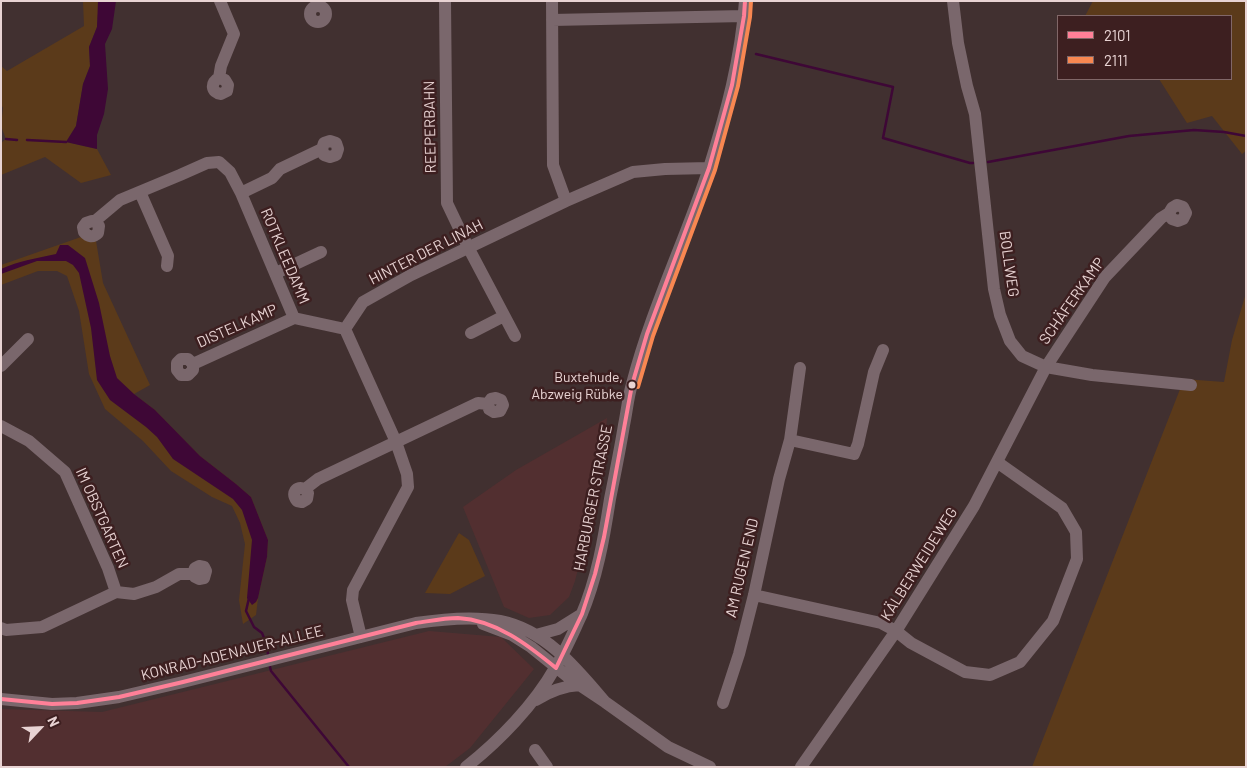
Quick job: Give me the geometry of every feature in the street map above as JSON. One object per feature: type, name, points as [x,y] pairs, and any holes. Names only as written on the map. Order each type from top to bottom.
[{"type":"street","points":[[220,1],[234,34],[221,66],[220,78]]},
{"type":"street","name":"REEPERBAHN","points":[[445,1],[447,203],[514,336]]},
{"type":"street","points":[[552,1],[554,165],[566,201]]},
{"type":"street","name":"HARBURGER STRASSE","points":[[466,767],[500,736],[530,704],[556,668],[582,614],[595,574],[604,537],[632,385],[647,334],[709,168],[732,85],[745,1]]},
{"type":"street","name":"BOLLWEG","points":[[953,1],[958,43],[967,86],[976,114],[994,289],[1000,315],[1010,341],[1022,356],[1046,367],[1092,375],[1191,385]]},
{"type":"street","points":[[552,20],[744,16]]},
{"type":"street","points":[[241,193],[272,178],[280,169],[322,149]]},
{"type":"street","name":"ROTKLEEDAMM","points":[[140,192],[207,163],[219,162],[230,172],[241,193],[294,318],[345,329]]},
{"type":"street","name":"HINTER DER LINAH","points":[[345,329],[363,302],[468,247],[566,201],[633,172],[709,168]]},
{"type":"street","points":[[94,221],[120,200],[140,192],[168,256],[167,266]]},
{"type":"street","name":"SCHÄFERKAMP","points":[[1046,367],[1105,277],[1169,213]]},
{"type":"street","points":[[276,273],[321,252]]},
{"type":"street","points":[[471,333],[504,316]]},
{"type":"street","name":"DISTELKAMP","points":[[193,364],[294,318]]},
{"type":"street","points":[[345,329],[396,442],[407,474],[408,487],[353,590],[352,600],[361,637]]},
{"type":"street","points":[[1,366],[28,339]]},
{"type":"street","points":[[790,440],[854,454],[858,444],[874,372],[883,350]]},
{"type":"street","name":"KÄLBERWEIDEWEG","points":[[801,767],[896,631],[974,506],[1046,367]]},
{"type":"street","name":"AM RUGEN END","points":[[722,702],[739,654],[754,595],[779,478],[790,440],[800,368]]},
{"type":"street","points":[[306,488],[318,479],[478,403],[488,404]]},
{"type":"street","name":"IM OBSTGARTEN","points":[[1,426],[29,441],[65,472],[108,568],[116,592],[42,627],[6,630],[1,628]]},
{"type":"street","points":[[754,595],[881,624],[896,631],[911,643],[965,672],[990,675],[1020,662],[1053,621],[1078,559],[1076,532],[1062,508],[997,462]]},
{"type":"street","points":[[116,592],[134,594],[156,587],[179,574],[193,574]]},
{"type":"street","points":[[536,635],[558,629],[582,614]]},
{"type":"street","name":"KONRAD-ADENAUER-ALLEE","points":[[469,619],[512,635],[605,702]]},
{"type":"street","name":"KONRAD-ADENAUER-ALLEE","points":[[1,699],[52,704],[101,700],[183,682],[416,623],[440,620],[489,619],[502,621],[527,630],[551,645],[578,670],[605,702]]},
{"type":"street","points":[[530,704],[554,690],[580,685]]},
{"type":"street","points":[[605,702],[668,747],[710,767]]},
{"type":"street","points":[[535,750],[547,767]]},
{"type":"shaded area","points":[[83,1],[99,1],[97,27],[89,47],[90,66],[83,84],[76,126],[66,142],[97,149],[111,175],[81,183],[45,157],[1,175],[1,143],[6,139],[1,126],[3,108],[1,104],[1,66],[7,71],[84,26]]},
{"type":"shaded area","points":[[98,1],[116,1],[112,29],[105,44],[108,89],[104,114],[97,135],[97,149],[66,142],[76,126],[83,84],[90,66],[89,47],[97,27]]},
{"type":"shaded area","points":[[1093,1],[1246,1],[1246,151],[1242,154],[1212,116],[1187,123],[1160,80],[1232,80],[1232,15],[1086,15]]},
{"type":"shaded area","points":[[81,237],[96,241],[103,283],[150,385],[134,394],[155,410],[200,456],[251,497],[268,540],[267,557],[256,615],[243,624],[239,600],[245,544],[240,523],[232,506],[212,497],[171,471],[143,441],[105,409],[89,374],[79,311],[67,276],[57,271],[38,271],[1,285],[1,265]]},
{"type":"shaded area","points":[[60,245],[68,245],[85,258],[99,303],[110,356],[117,378],[155,410],[200,456],[251,497],[268,540],[267,557],[258,598],[252,605],[247,598],[252,540],[242,510],[233,499],[173,459],[157,437],[110,400],[97,380],[91,328],[79,273],[73,265],[66,261],[37,261],[1,274],[1,269],[8,266],[56,254]]},
{"type":"shaded area","points":[[1246,293],[1246,767],[1032,767],[1184,379],[1224,382],[1232,340]]},
{"type":"shaded area","points":[[607,418],[605,443],[591,518],[569,597],[550,615],[529,618],[504,607],[463,507],[516,470]]},
{"type":"shaded area","points":[[459,533],[469,540],[485,576],[450,594],[425,593]]},
{"type":"shaded area","points":[[429,631],[501,637],[534,669],[470,748],[445,767],[1,767],[1,709],[102,712]]},
{"type":"waterway","points":[[756,54],[893,87],[883,138],[973,163]]},
{"type":"waterway","points":[[988,162],[1129,136],[1194,130],[1246,136]]},
{"type":"waterway","points":[[6,139],[17,140]]},
{"type":"waterway","points":[[27,140],[66,142]]},
{"type":"waterway","points":[[249,598],[246,611],[254,627],[262,633],[267,645],[268,655]]},
{"type":"waterway","points":[[269,663],[271,671],[349,767]]},
{"type":"transit line","name":"2101","points":[[1,699],[52,704],[77,703],[119,697],[416,623],[453,618],[485,623],[511,635],[556,668],[582,614],[595,574],[604,537],[632,385],[647,334],[709,168],[732,85],[745,1]]},
{"type":"transit line","name":"2111","points":[[638,387],[653,336],[715,170],[738,86],[751,1]]},
{"type":"place","name":"Buxtehude, Abzweig Rübke","points":[[632,385]]}]
